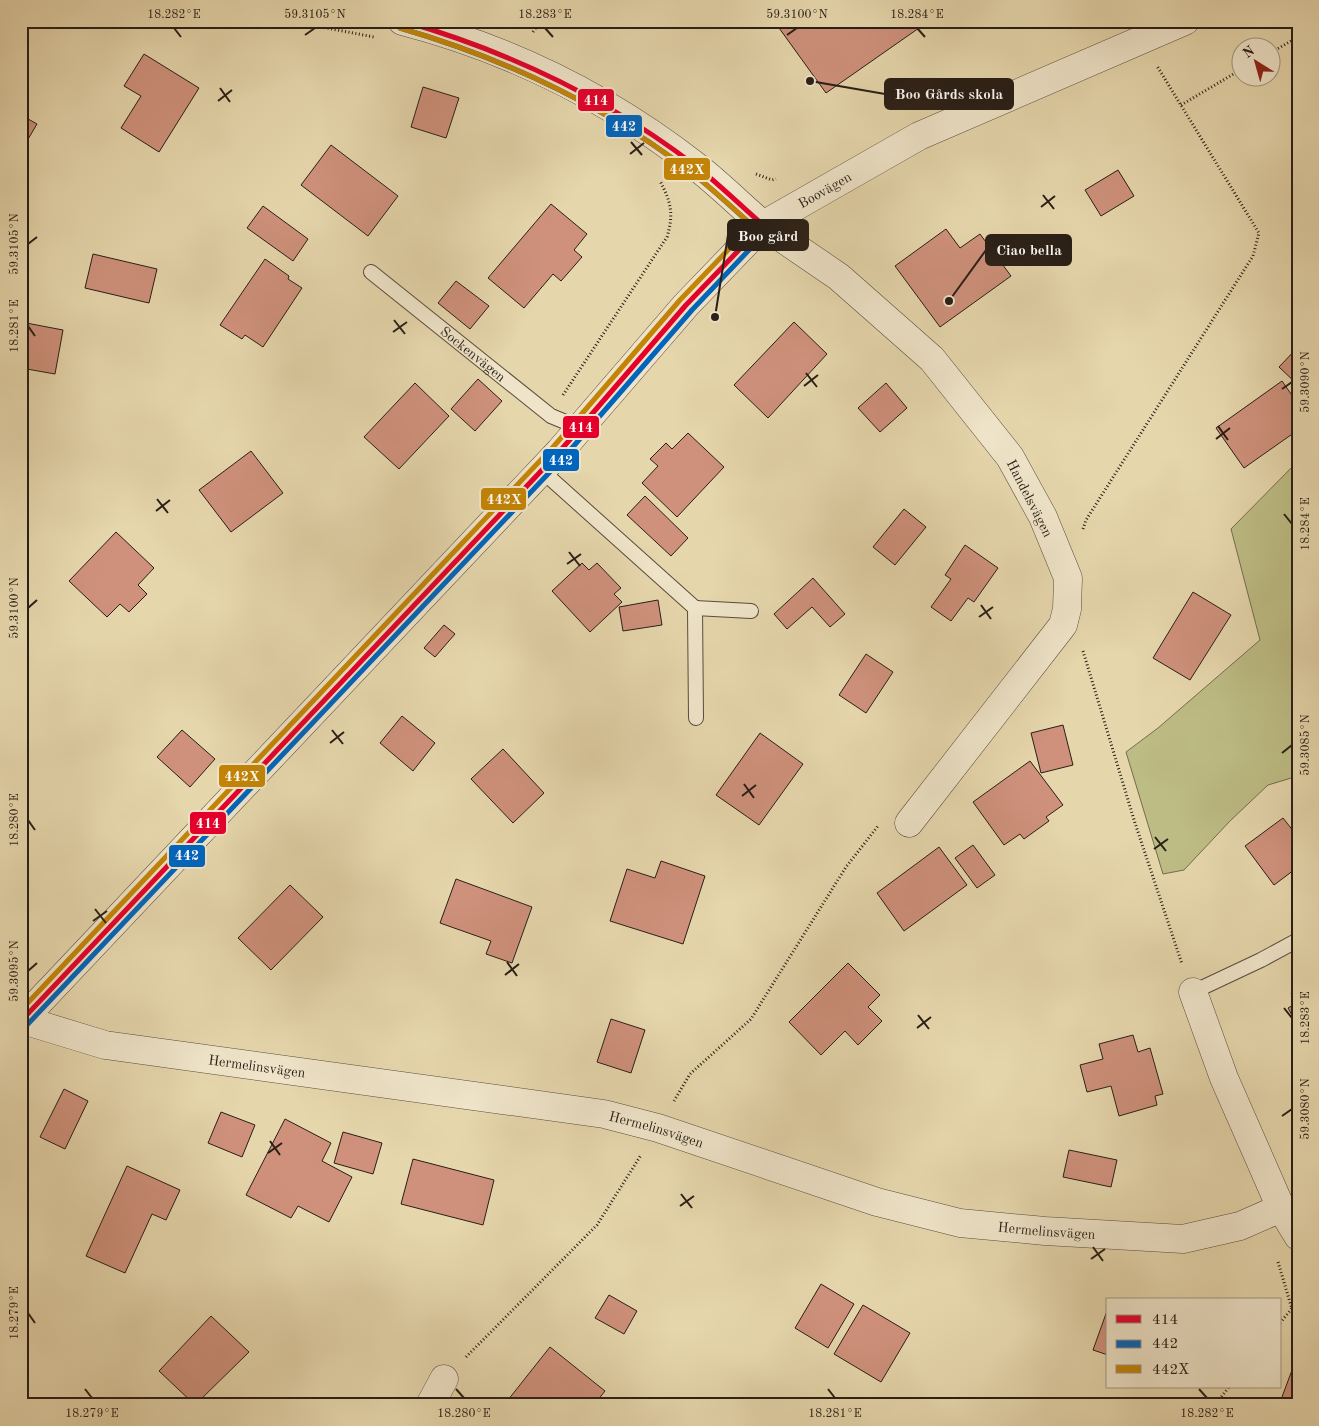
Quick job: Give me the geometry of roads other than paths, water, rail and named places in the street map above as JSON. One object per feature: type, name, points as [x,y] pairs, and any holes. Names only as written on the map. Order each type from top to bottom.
[{"type":"street","points":[[22,1020],[541,470],[686,306],[763,224],[698,168],[639,125],[579,89],[486,46],[402,21]]},
{"type":"street","name":"Boovägen","points":[[763,224],[919,136],[1185,21]]},
{"type":"street","name":"Handelsvägen","points":[[763,224],[839,276],[932,359],[1010,457],[1043,517],[1068,578],[1068,609],[1063,625],[895,822]]},
{"type":"street","points":[[1193,992],[1270,1212],[1298,1236]]},
{"type":"street","name":"Hermelinsvägen","points":[[22,1020],[105,1044],[604,1114],[658,1128],[877,1202],[960,1223],[1045,1231],[1183,1239],[1240,1226],[1270,1212]]},
{"type":"street","points":[[430,1405],[444,1379]]},
{"type":"lane","name":"Sockenvägen","points":[[371,272],[551,416],[580,428]]},
{"type":"lane","points":[[541,470],[695,608],[751,610]]},
{"type":"lane","points":[[695,608],[696,718]]},
{"type":"lane","points":[[1193,992],[1298,940]]},
{"type":"place","name":"Boo Gårds skola","points":[[810,81]]},
{"type":"place","name":"Ciao bella","points":[[949,301]]},
{"type":"place","name":"Boo gård","points":[[715,317]]}]
